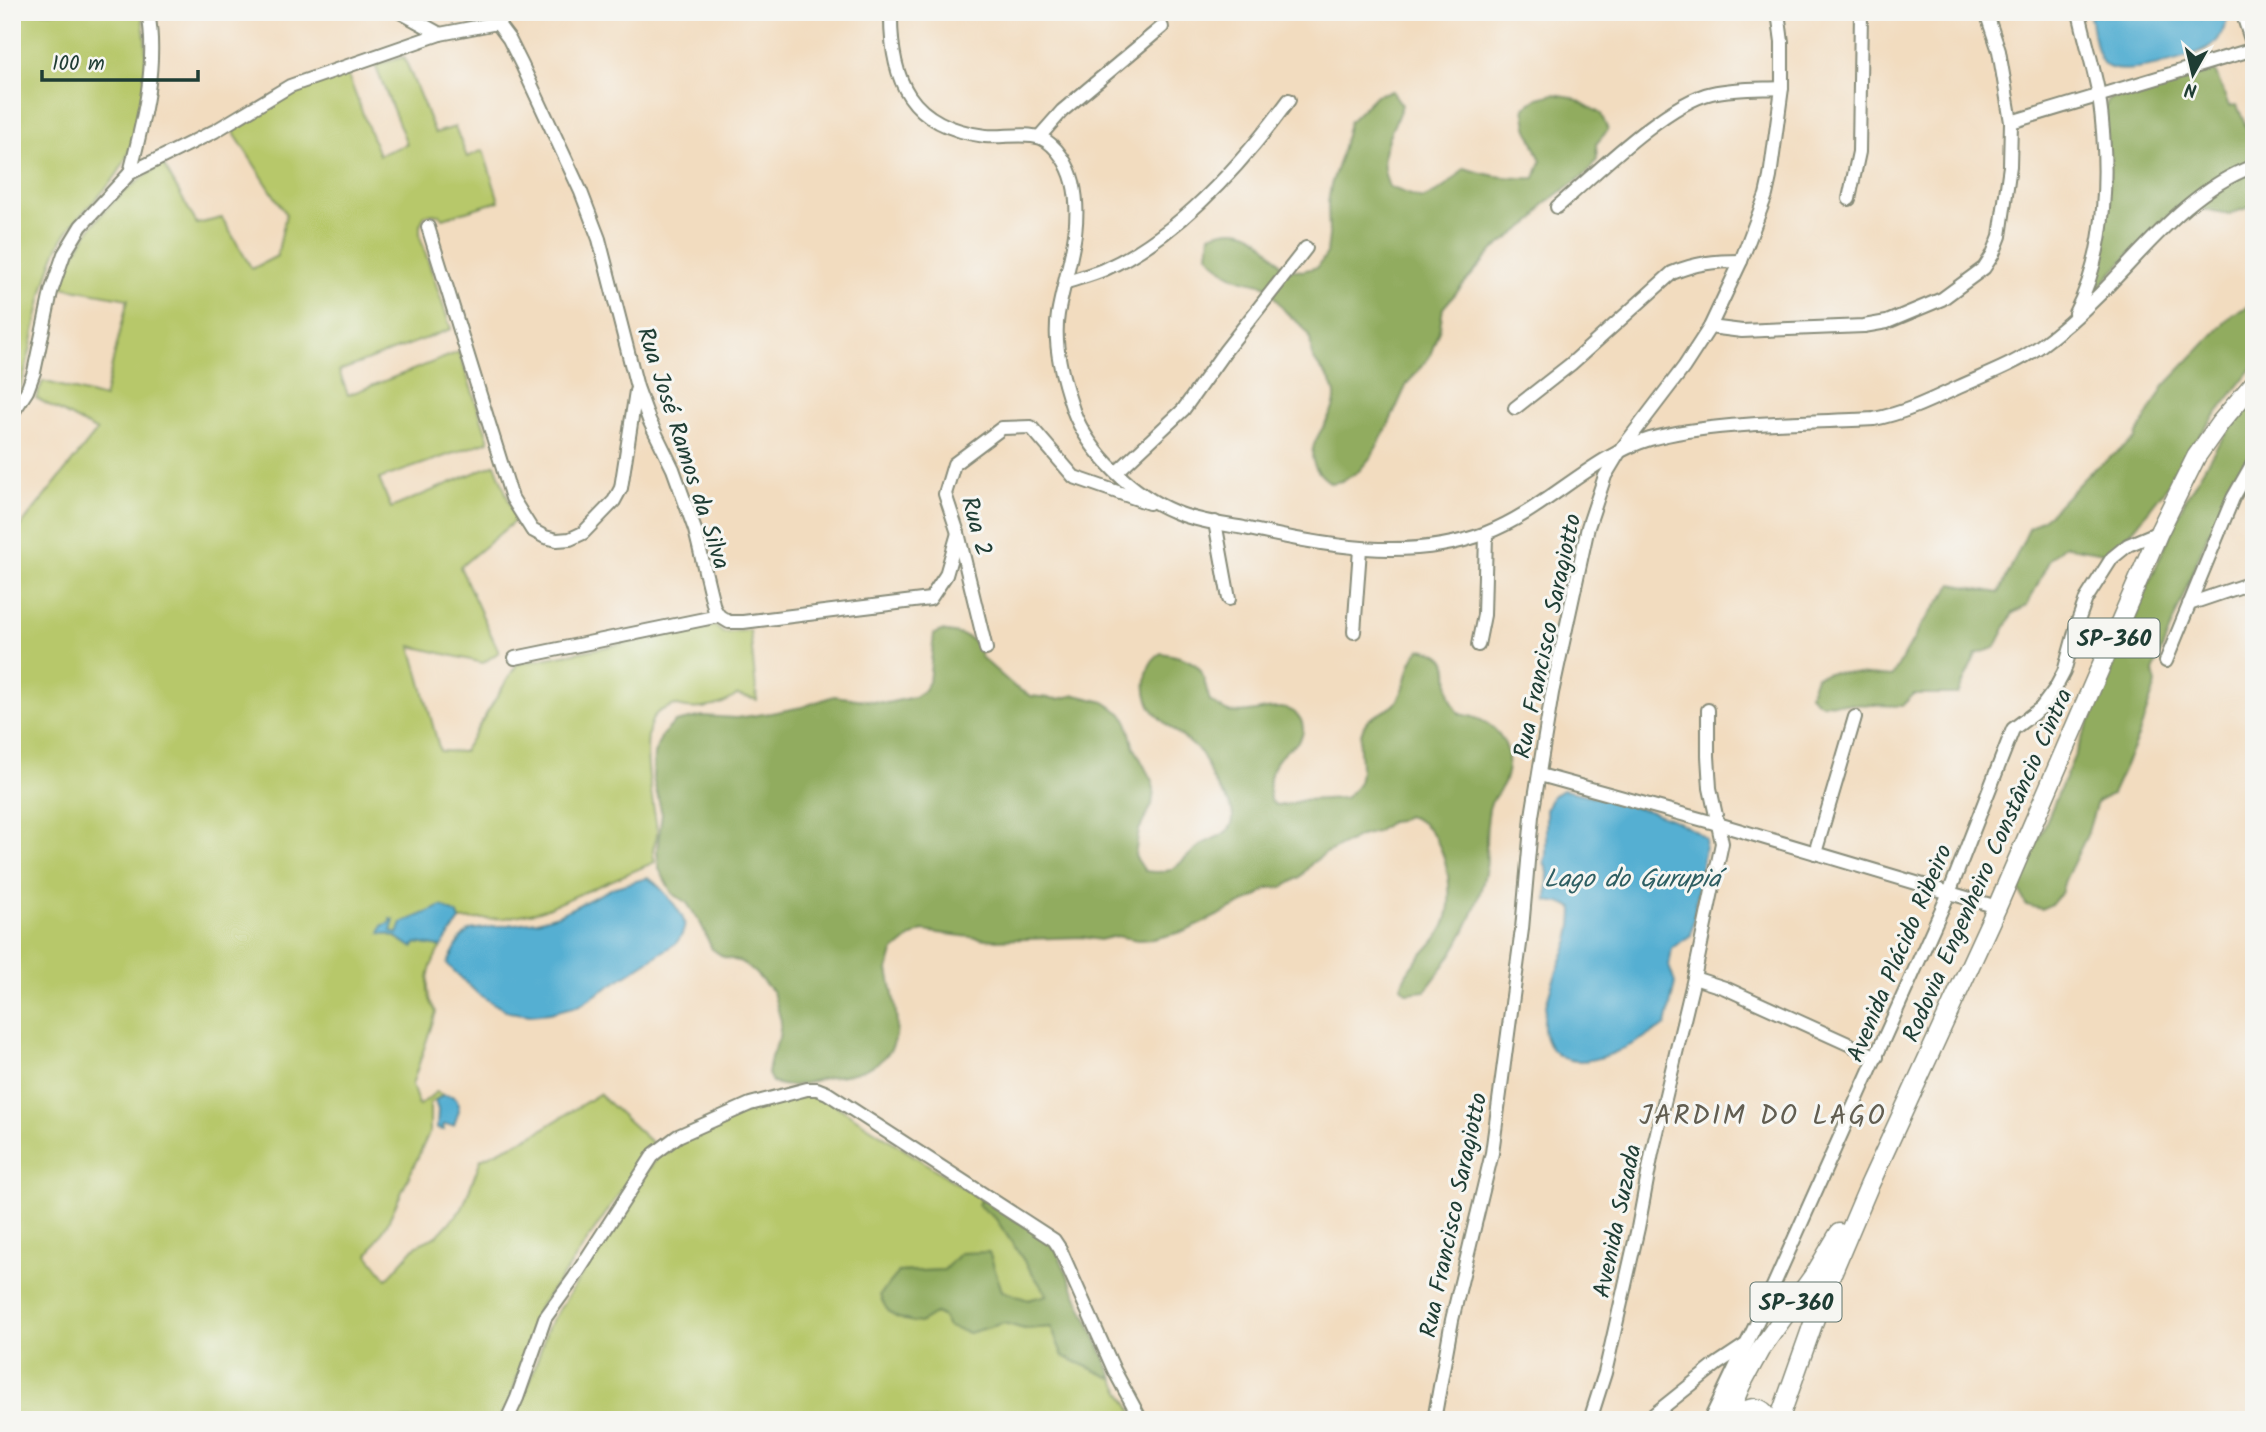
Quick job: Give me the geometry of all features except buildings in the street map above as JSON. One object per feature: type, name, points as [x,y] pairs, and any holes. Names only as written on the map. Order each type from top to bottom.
[{"type":"main road","name":"Rodovia Engenheiro Constâncio Cintra","points":[[1779,1420],[1825,1290],[1869,1186],[1997,907],[2159,532],[2201,450],[2254,383]]},
{"type":"main road","name":"Rodovia Engenheiro Constâncio Cintra","points":[[1726,1420],[1760,1350],[1809,1283],[1869,1186]]},
{"type":"main road","points":[[1732,1420],[1748,1408],[1757,1408],[1763,1411],[1769,1420]]},
{"type":"street","points":[[130,173],[148,86],[151,32],[148,12]]},
{"type":"street","points":[[400,12],[440,34]]},
{"type":"street","points":[[12,414],[27,390],[34,372],[51,292],[64,254],[81,226],[130,173],[215,131],[290,86],[440,34],[497,23],[509,12]]},
{"type":"street","points":[[891,12],[893,58],[900,80],[911,101],[929,117],[953,128],[984,136],[1039,137],[1053,147],[1065,163],[1073,183],[1076,209],[1075,241],[1058,315],[1057,342],[1074,414],[1091,444],[1116,472],[1142,493],[1175,512],[1314,542],[1360,549],[1431,547],[1486,534],[1539,505],[1620,452],[1647,440],[1707,429],[1874,419],[1896,415],[2038,348],[2070,322],[2180,212],[2237,172],[2254,166]]},
{"type":"street","points":[[1620,452],[1692,356],[1710,327],[1741,261],[1770,177],[1782,88],[1782,42],[1778,12]]},
{"type":"street","points":[[1849,199],[1859,152],[1861,12]]},
{"type":"street","points":[[1710,327],[1742,331],[1864,326],[1887,322],[1942,299],[1984,268],[2000,236],[2010,166],[2011,122],[1999,51],[1986,12]]},
{"type":"street","points":[[2070,322],[2087,290],[2095,264],[2100,236],[2103,151],[2099,96],[2079,12]]},
{"type":"street","points":[[2011,122],[2254,49],[2242,12]]},
{"type":"street","name":"Rua José Ramos da Silva","points":[[497,23],[514,48],[586,204],[599,239],[637,387],[649,420],[673,469],[695,530],[714,608],[719,616]]},
{"type":"street","points":[[1039,137],[1062,111],[1161,27]]},
{"type":"street","points":[[1557,207],[1661,118],[1688,103],[1709,93],[1782,88]]},
{"type":"street","points":[[1067,282],[1103,270],[1174,225],[1252,149],[1289,100]]},
{"type":"street","points":[[428,227],[512,498],[532,530],[557,540],[570,539],[583,533],[614,501],[625,475],[637,387]]},
{"type":"street","points":[[1116,472],[1183,410],[1225,351],[1306,248]]},
{"type":"street","points":[[1515,408],[1581,356],[1672,273],[1712,260],[1741,261]]},
{"type":"street","name":"Rua 2","points":[[986,649],[958,533],[945,494],[954,464],[1002,428],[1031,427],[1074,477],[1175,512]]},
{"type":"street","name":"Rua Francisco Saragiotto","points":[[1434,1420],[1452,1320],[1492,1153],[1522,929],[1532,816],[1552,693],[1585,539],[1605,476],[1620,452]]},
{"type":"street","points":[[2166,661],[2233,498],[2254,461]]},
{"type":"street","points":[[1215,522],[1229,599]]},
{"type":"street","name":"Avenida Plácido Ribeiro","points":[[1710,1420],[1877,1057],[1949,893],[2013,729],[2041,709],[2055,689],[2064,672],[2087,599],[2112,558],[2128,545],[2159,532]]},
{"type":"street","points":[[515,658],[719,616],[729,622],[743,622],[930,599],[946,575],[958,533]]},
{"type":"street","points":[[1478,645],[1484,615],[1486,534]]},
{"type":"street","points":[[1354,632],[1360,549]]},
{"type":"street","points":[[2189,604],[2254,582]]},
{"type":"street","name":"Avenida Suzada","points":[[1590,1420],[1608,1360],[1722,843],[1710,788],[1708,710]]},
{"type":"street","points":[[1815,853],[1855,717]]},
{"type":"street","points":[[1540,775],[1718,824],[1997,907]]},
{"type":"street","points":[[1694,978],[1725,988],[1877,1057]]},
{"type":"street","points":[[507,1420],[545,1318],[654,1154],[678,1136],[751,1104],[807,1089],[817,1089],[1054,1240],[1114,1370],[1141,1420]]},
{"type":"street","points":[[1647,1420],[1717,1364],[1745,1346]]},
{"type":"green space","points":[[12,12],[141,12],[146,54],[143,100],[132,145],[112,181],[74,223],[56,252],[43,290],[22,381],[12,406]]},
{"type":"green space","points":[[404,57],[435,133],[455,127],[467,157],[483,150],[499,201],[443,218],[439,214],[425,215],[420,225],[420,237],[451,329],[339,371],[348,395],[459,352],[489,441],[379,479],[391,508],[495,464],[516,520],[460,567],[499,652],[483,663],[411,646],[440,751],[463,752],[517,664],[715,626],[723,633],[750,630],[757,700],[737,695],[715,706],[690,708],[675,705],[656,714],[650,724],[647,753],[657,831],[653,848],[655,862],[540,911],[505,918],[460,920],[458,915],[398,934],[391,931],[394,920],[380,933],[392,935],[413,947],[417,943],[441,947],[432,963],[428,979],[429,996],[436,1012],[412,1085],[419,1106],[436,1092],[443,1095],[430,1103],[430,1131],[387,1224],[368,1255],[387,1279],[417,1245],[437,1236],[462,1209],[481,1159],[533,1135],[599,1094],[653,1144],[538,1309],[509,1404],[499,1420],[12,1420],[12,537],[97,431],[36,398],[43,381],[104,398],[128,299],[61,287],[78,248],[100,216],[129,189],[163,164],[197,224],[222,218],[252,269],[277,256],[286,214],[232,130],[301,89],[347,73],[379,155],[407,144],[375,65]]},
{"type":"green space","points":[[2215,71],[2229,106],[2237,105],[2254,146],[2254,159],[2206,186],[2185,202],[2146,237],[2091,296],[2101,259],[2104,109],[2109,99]]},
{"type":"green space","points":[[1392,91],[1402,105],[1386,146],[1383,164],[1385,175],[1389,187],[1422,199],[1446,186],[1464,168],[1499,176],[1535,178],[1541,161],[1527,127],[1524,108],[1538,98],[1554,94],[1572,97],[1601,114],[1608,130],[1596,144],[1597,160],[1586,174],[1543,205],[1535,219],[1493,250],[1443,308],[1430,356],[1407,384],[1371,457],[1359,471],[1342,481],[1331,483],[1318,472],[1313,460],[1313,450],[1335,397],[1332,385],[1312,355],[1311,341],[1303,327],[1285,311],[1265,285],[1233,276],[1214,261],[1208,254],[1210,235],[1223,231],[1244,231],[1261,241],[1284,268],[1302,271],[1318,267],[1327,253],[1331,185],[1349,122],[1376,95]]},
{"type":"green space","points":[[2254,171],[2254,206],[2229,214],[2197,208],[2230,181]]},
{"type":"green space","points":[[2254,303],[2254,366],[2191,447],[2172,480],[2122,542],[2104,553],[2064,546],[2050,559],[2027,606],[2013,613],[1995,648],[1976,654],[1958,694],[1914,694],[1902,706],[1819,703],[1810,695],[1816,676],[1832,672],[1892,677],[1921,626],[1953,584],[1999,593],[2029,529],[2051,513],[2089,473],[2134,440],[2164,386],[2233,314]]},
{"type":"green space","points":[[2254,398],[2254,447],[2206,539],[2153,672],[2156,684],[2138,737],[2112,794],[2097,802],[2087,835],[2061,893],[2052,904],[2041,909],[2026,905],[2018,887],[2184,502],[2217,446]]},
{"type":"green space","points":[[941,631],[972,640],[981,657],[1016,688],[1031,696],[1058,699],[1076,695],[1104,702],[1121,713],[1127,721],[1133,745],[1154,789],[1152,805],[1139,830],[1135,856],[1145,871],[1156,872],[1176,867],[1200,846],[1225,832],[1233,820],[1231,807],[1212,778],[1201,753],[1164,722],[1150,704],[1146,693],[1147,676],[1150,664],[1158,655],[1172,655],[1195,664],[1202,673],[1210,701],[1227,711],[1238,713],[1287,709],[1301,720],[1301,738],[1281,756],[1271,773],[1270,800],[1276,805],[1304,800],[1345,798],[1355,788],[1361,775],[1360,742],[1366,723],[1396,703],[1412,661],[1420,649],[1443,658],[1447,664],[1449,692],[1460,714],[1491,727],[1499,734],[1508,753],[1505,782],[1489,809],[1487,865],[1477,902],[1446,963],[1425,991],[1407,993],[1401,987],[1410,969],[1444,926],[1449,896],[1445,861],[1439,845],[1419,821],[1406,816],[1326,853],[1312,863],[1300,877],[1283,887],[1268,888],[1254,898],[1186,931],[1153,939],[1138,940],[1116,936],[1100,940],[1082,937],[994,940],[922,931],[893,952],[888,970],[897,1022],[896,1036],[891,1049],[882,1060],[867,1069],[801,1084],[787,1086],[772,1082],[768,1074],[779,1038],[781,1021],[773,992],[741,962],[724,957],[712,949],[701,924],[687,903],[672,893],[659,869],[657,850],[662,814],[653,778],[654,754],[662,735],[675,722],[703,716],[736,718],[771,713],[802,707],[834,696],[887,703],[914,697],[923,691],[929,682],[934,634]]},
{"type":"green space","points":[[814,1094],[826,1099],[981,1199],[978,1205],[996,1219],[1047,1295],[1028,1300],[1002,1291],[989,1253],[944,1270],[899,1272],[936,1313],[969,1333],[1004,1323],[1024,1329],[1051,1327],[1063,1356],[1114,1379],[1137,1420],[512,1420],[531,1379],[548,1327],[657,1157],[693,1135],[732,1117]]},
{"type":"green space","points":[[981,1199],[1049,1240],[1056,1249],[1114,1379],[1063,1356],[1051,1327],[1024,1329],[1004,1323],[969,1333],[948,1327],[942,1316],[936,1313],[920,1323],[900,1319],[886,1308],[880,1295],[899,1272],[944,1270],[960,1253],[989,1252],[1002,1291],[1028,1300],[1047,1295],[996,1219],[978,1205]]},
{"type":"water","points":[[2089,12],[2229,12],[2222,33],[2208,49],[2155,66],[2124,70],[2104,64],[2096,47]]},
{"type":"water","name":"Lago do Gurupiá","points":[[1563,790],[1658,814],[1706,839],[1691,935],[1672,948],[1669,966],[1675,983],[1666,1025],[1616,1052],[1574,1061],[1562,1057],[1550,1047],[1545,1034],[1544,1019],[1573,920],[1573,908],[1547,901],[1548,872],[1544,862],[1546,810],[1552,796]]},
{"type":"water","points":[[647,878],[663,891],[679,911],[684,922],[683,933],[676,943],[580,1005],[530,1015],[509,1012],[478,994],[447,964],[461,938],[470,930],[537,921],[558,915],[615,887]]},
{"type":"water","points":[[442,906],[458,915],[460,920],[441,947],[417,943],[413,947],[396,937],[380,933],[383,925],[390,923],[390,919],[394,920],[391,931],[398,934],[402,923]]},
{"type":"water","points":[[443,1095],[457,1100],[459,1111],[454,1125],[443,1125],[444,1130],[437,1129],[438,1110],[435,1101]]},
{"type":"district","name":"JARDIM DO LAGO","points":[[1763,1114]]}]
